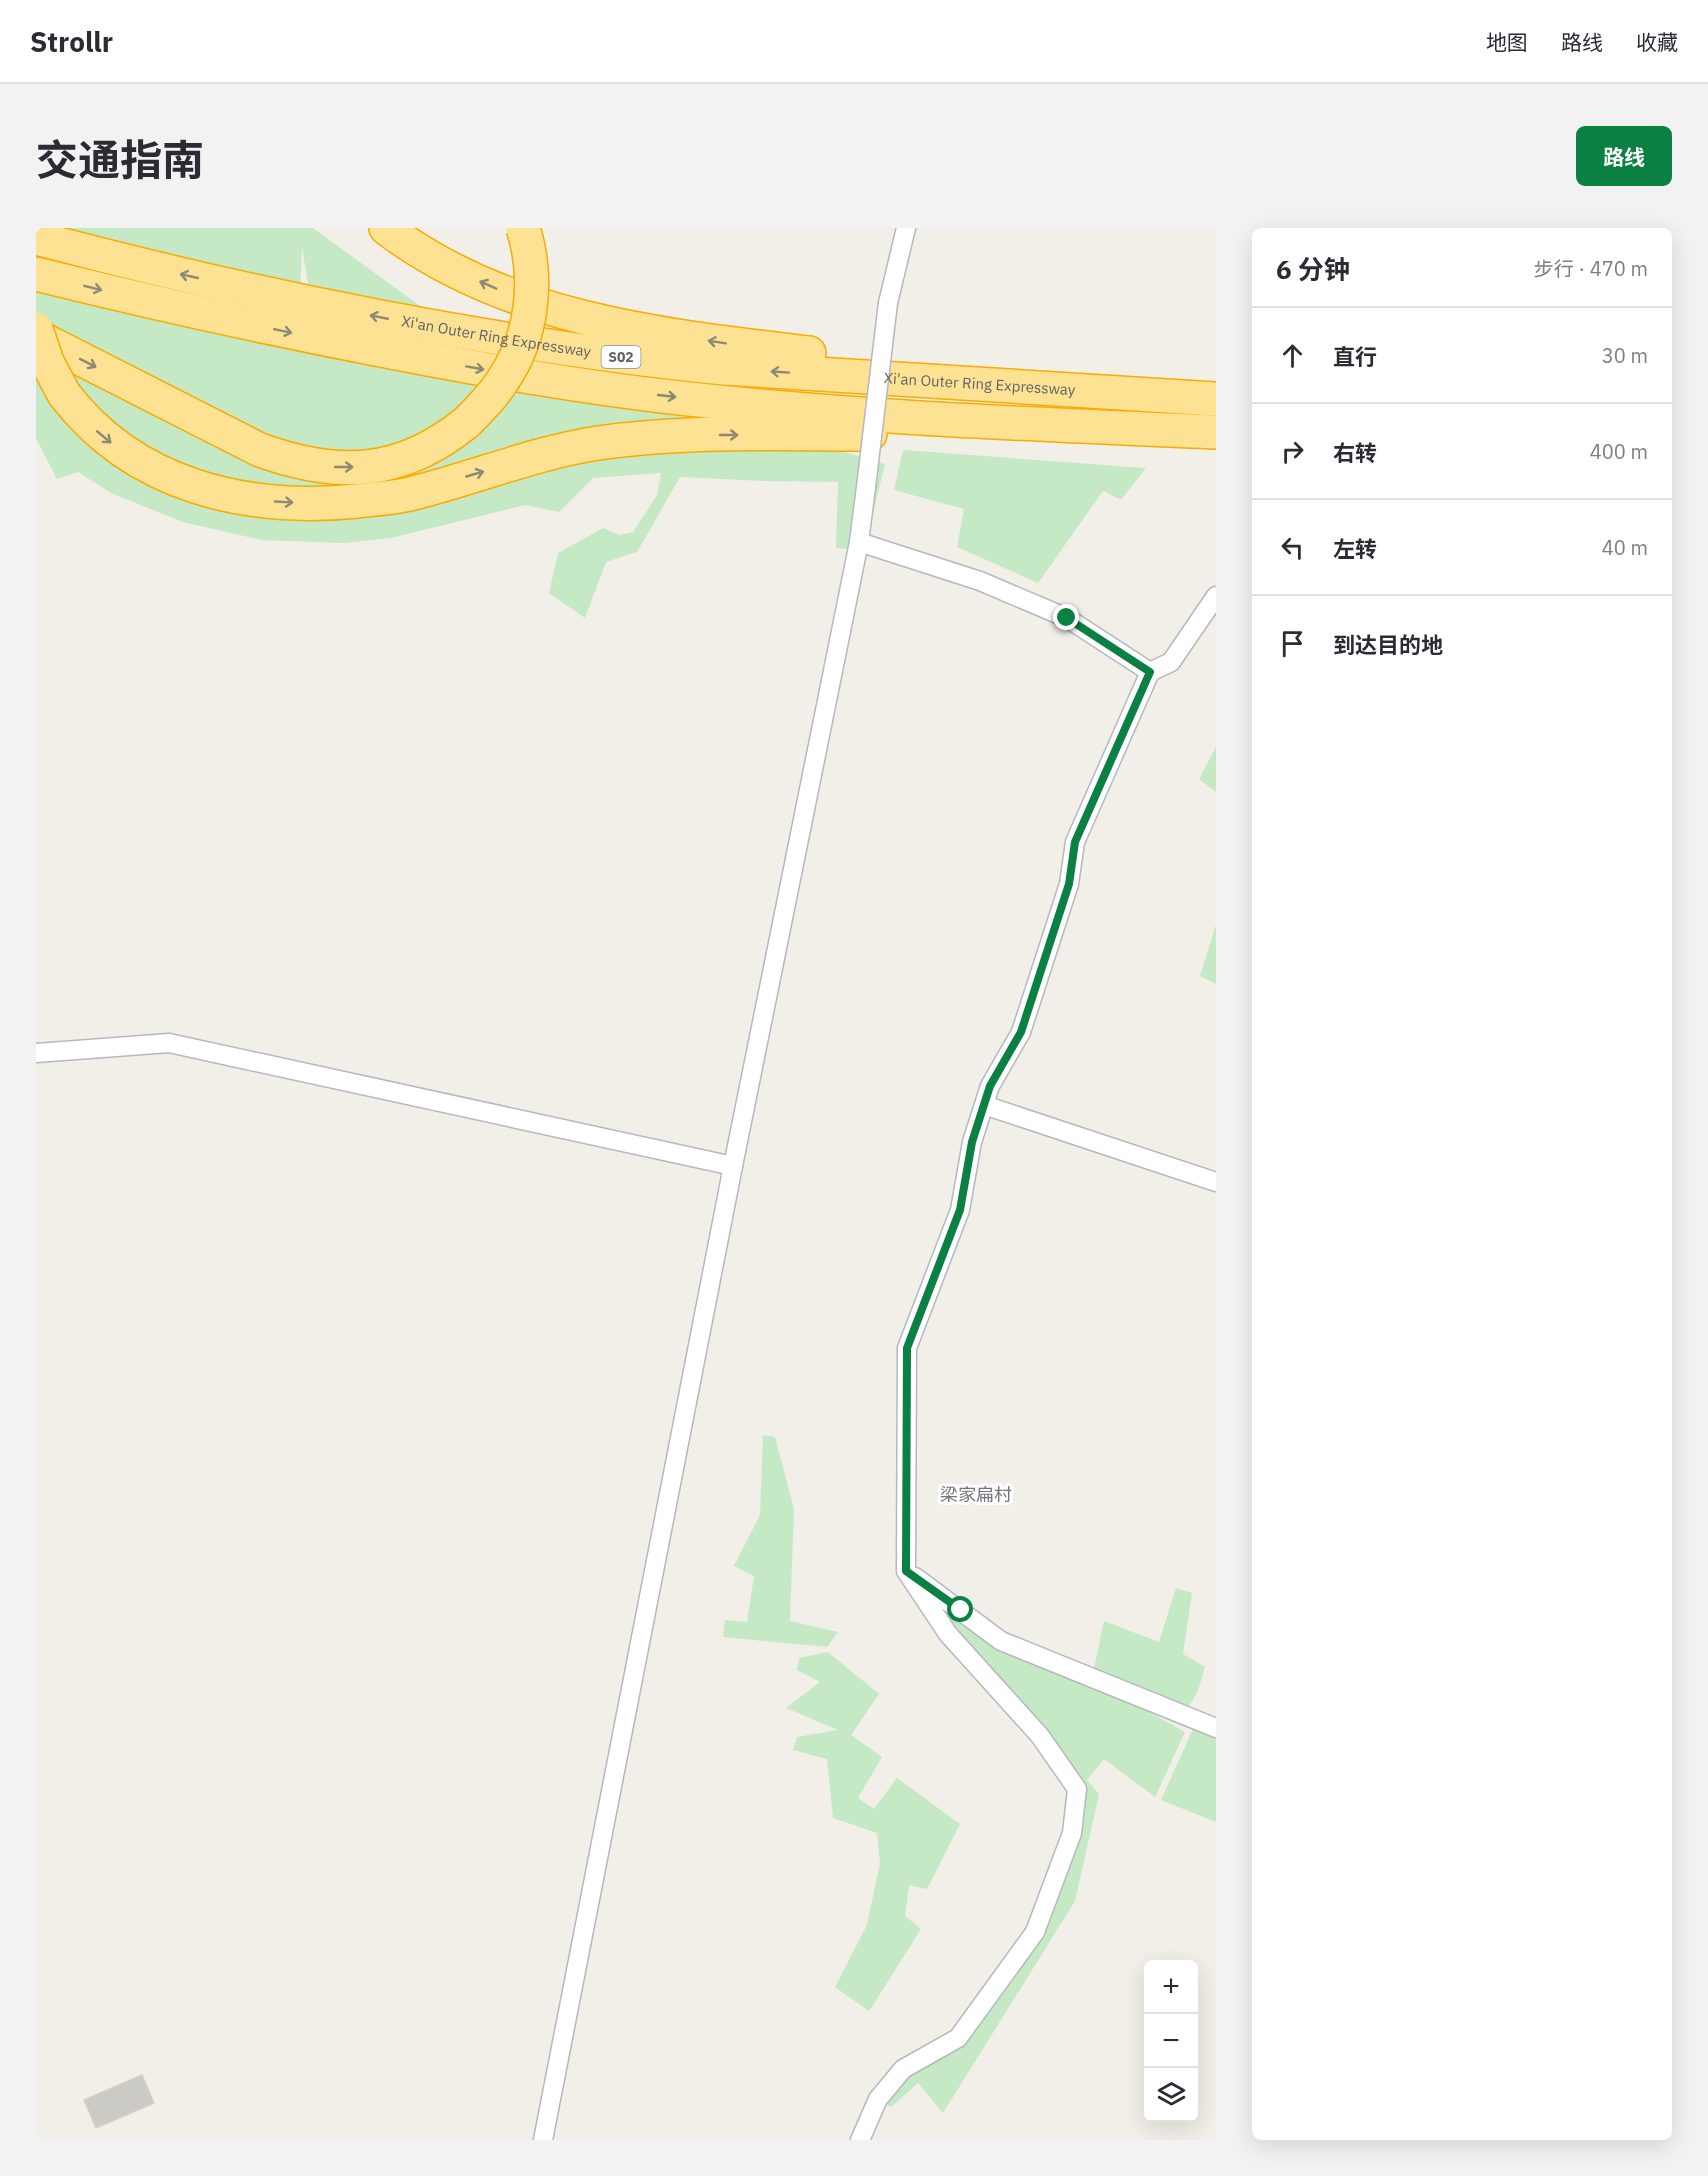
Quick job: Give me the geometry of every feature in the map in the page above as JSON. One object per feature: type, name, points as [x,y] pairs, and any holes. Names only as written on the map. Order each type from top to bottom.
[{"type":"highway","points":[[386,228],[460,273],[507,294],[543,307],[612,325],[735,344],[1215,399]]},
{"type":"highway","points":[[36,336],[260,450],[286,459],[336,467],[374,467],[399,462],[429,449],[467,422],[505,379],[527,326],[532,291],[530,256],[523,228]]},
{"type":"highway","name":"Xi'an Outer Ring Expressway","points":[[36,238],[159,269],[375,316],[650,362],[1215,399]]},
{"type":"highway","name":"S02","points":[[36,274],[209,315],[424,359],[537,379],[652,395],[809,410],[1216,432]]},
{"type":"highway","points":[[36,329],[47,362],[64,394],[99,434],[138,461],[167,476],[230,495],[260,501],[333,503],[388,498],[568,448],[678,435],[1147,429]]},
{"type":"street","points":[[543,2140],[733,1166],[859,542],[888,303],[906,228]]},
{"type":"street","points":[[859,542],[980,581],[1067,618],[1150,672]]},
{"type":"street","points":[[860,2140],[878,2099],[903,2069],[958,2038],[1035,1932],[1072,1833],[1077,1790],[1040,1736],[948,1634],[906,1571],[907,1348],[960,1210],[972,1142],[990,1086],[1021,1032],[1069,884],[1075,842],[1150,672],[1171,662],[1216,596]]},
{"type":"street","points":[[36,1053],[169,1043],[733,1166]]},
{"type":"street","points":[[984,1105],[1216,1182]]},
{"type":"street","points":[[906,1571],[1001,1641],[1216,1728]]},
{"type":"green space","points":[[36,228],[313,228],[442,322],[308,284],[302,247],[300,291],[885,464],[864,551],[836,548],[838,482],[680,477],[637,552],[606,562],[585,618],[549,593],[558,553],[603,528],[619,535],[633,532],[657,495],[661,473],[593,478],[559,512],[525,505],[391,538],[343,543],[261,540],[183,522],[111,493],[78,472],[57,479],[36,438]]},
{"type":"green space","points":[[903,450],[1146,468],[1121,500],[1103,491],[1038,583],[957,547],[964,509],[894,490]]},
{"type":"green space","points":[[1216,747],[1216,792],[1199,779]]},
{"type":"green space","points":[[1216,925],[1216,984],[1200,976]]},
{"type":"green space","points":[[763,1435],[775,1437],[794,1509],[790,1621],[838,1632],[827,1647],[723,1637],[725,1620],[747,1622],[754,1576],[734,1566],[760,1515]]},
{"type":"green space","points":[[916,1584],[1000,1646],[1073,1670],[1185,1732],[1155,1797],[1104,1759],[1087,1780],[1099,1794],[1075,1901],[943,2113],[918,2083],[891,2107],[876,2100],[979,2023],[1010,1983],[1049,1914],[1078,1812],[1059,1757]]},
{"type":"green space","points":[[1176,1588],[1192,1593],[1183,1654],[1205,1667],[1198,1690],[1181,1721],[1094,1669],[1104,1621],[1159,1642]]},
{"type":"green space","points":[[828,1652],[879,1694],[851,1735],[882,1757],[858,1798],[874,1809],[897,1778],[960,1824],[927,1889],[909,1885],[905,1916],[921,1929],[869,2011],[835,1987],[867,1925],[880,1863],[877,1833],[833,1818],[827,1759],[793,1750],[797,1737],[838,1730],[786,1708],[820,1682],[797,1670],[799,1658]]},
{"type":"green space","points":[[1193,1729],[1216,1739],[1216,1822],[1161,1800]]},
{"type":"building","points":[[142,2075],[154,2103],[96,2128],[84,2100]]},
{"type":"district","name":"梁家扁村","points":[[976,1495]]},
{"type":"route","points":[[961,1610],[906,1571],[907,1348],[960,1210],[972,1142],[990,1086],[1021,1032],[1069,884],[1075,842],[1150,672],[1067,618]]}]
